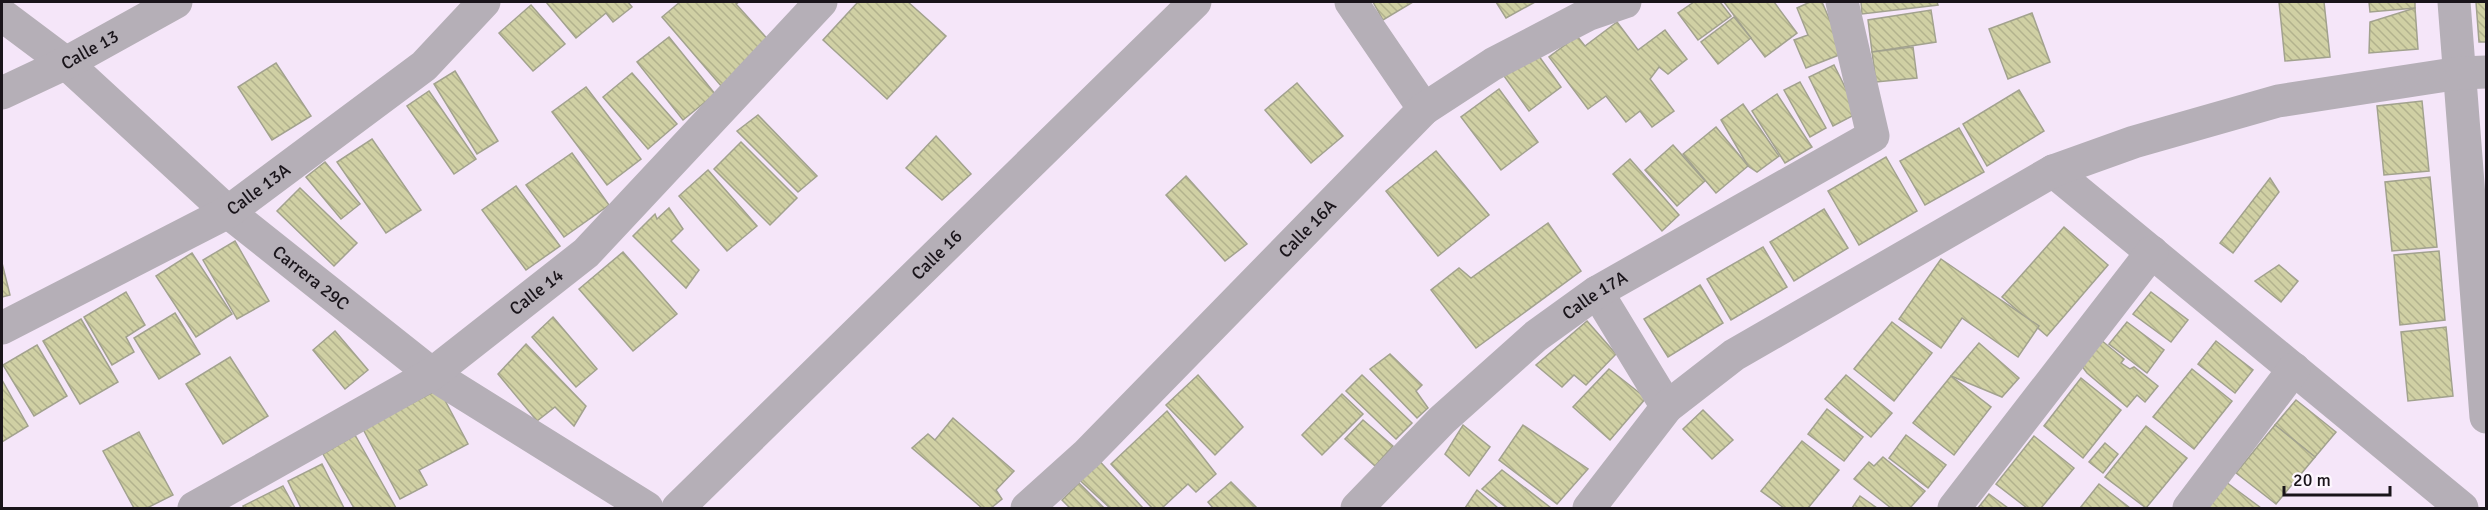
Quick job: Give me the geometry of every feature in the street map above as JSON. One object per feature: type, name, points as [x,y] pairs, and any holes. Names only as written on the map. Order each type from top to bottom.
[{"type":"street","name":"Calle 13","points":[[2,93],[66,63],[176,2]]},
{"type":"street","name":"Calle 13A","points":[[2,328],[228,212],[424,66],[484,2]]},
{"type":"street","name":"Calle 14","points":[[194,508],[432,374],[586,254],[821,2]]},
{"type":"street","name":"Calle 16","points":[[678,508],[1195,2]]},
{"type":"street","points":[[1351,2],[1424,109]]},
{"type":"street","name":"Calle 16A","points":[[1026,508],[1087,454],[1424,109],[1493,64],[1587,15],[1624,2]]},
{"type":"street","name":"Calle 17A","points":[[1357,508],[1442,420],[1536,336],[1597,292],[1873,136],[1842,2]]},
{"type":"street","points":[[2454,2],[2473,73],[2487,417]]},
{"type":"street","name":"Carrera 29C","points":[[2,15],[66,63],[228,212],[432,374],[647,508]]},
{"type":"street","points":[[1589,508],[1666,407],[1734,355],[2053,171],[2134,142],[2278,101],[2473,73]]},
{"type":"street","points":[[2053,171],[2294,369],[2442,502]]},
{"type":"street","points":[[1954,508],[2152,252]]},
{"type":"street","points":[[1597,292],[1666,407]]},
{"type":"street","points":[[2189,508],[2294,369]]},
{"type":"building","points":[[546,2],[628,2],[632,7],[613,22],[606,13],[576,38]]},
{"type":"building","points":[[680,2],[739,2],[736,4],[772,44],[722,87],[662,17]]},
{"type":"building","points":[[858,2],[908,2],[946,36],[887,99],[823,40]]},
{"type":"building","points":[[1373,2],[1413,2],[1383,20]]},
{"type":"building","points":[[1496,2],[1535,2],[1506,18]]},
{"type":"building","points":[[1694,2],[1720,2],[1731,16],[1698,40],[1678,13]]},
{"type":"building","points":[[1724,2],[1774,2],[1797,33],[1765,57]]},
{"type":"building","points":[[1810,2],[1822,2],[1844,53],[1806,68],[1794,40],[1808,35],[1797,8]]},
{"type":"building","points":[[1861,2],[1937,2],[1938,5],[1862,14]]},
{"type":"building","points":[[2279,2],[2324,2],[2330,57],[2285,61]]},
{"type":"building","points":[[2369,2],[2415,2],[2415,8],[2370,12]]},
{"type":"building","points":[[2476,2],[2486,2],[2486,42],[2479,42]]},
{"type":"building","points":[[531,5],[565,44],[533,71],[499,33]]},
{"type":"building","points":[[2415,8],[2418,49],[2369,53],[2370,22]]},
{"type":"building","points":[[1931,10],[1936,42],[1872,52],[1868,20]]},
{"type":"building","points":[[2032,13],[2050,62],[2008,79],[1989,29]]},
{"type":"building","points":[[1734,17],[1751,38],[1718,64],[1701,42]]},
{"type":"building","points":[[1617,22],[1638,50],[1665,30],[1687,59],[1668,74],[1659,67],[1650,79],[1674,111],[1652,127],[1640,111],[1626,122],[1606,96],[1588,109],[1549,57],[1577,36],[1585,46]]},
{"type":"building","points":[[669,37],[715,94],[683,120],[637,62]]},
{"type":"building","points":[[1913,47],[1917,78],[1876,82],[1872,52]]},
{"type":"building","points":[[1536,52],[1561,87],[1529,111],[1504,76]]},
{"type":"building","points":[[276,63],[311,116],[272,140],[238,87]]},
{"type":"building","points":[[1834,65],[1858,113],[1833,126],[1809,77]]},
{"type":"building","points":[[455,71],[498,141],[477,154],[434,84]]},
{"type":"building","points":[[632,73],[677,124],[648,149],[603,97]]},
{"type":"building","points":[[1800,82],[1826,128],[1810,137],[1784,90]]},
{"type":"building","points":[[1297,83],[1343,136],[1311,163],[1265,110]]},
{"type":"building","points":[[586,87],[641,159],[607,185],[552,112]]},
{"type":"building","points":[[1499,89],[1538,142],[1501,170],[1461,117]]},
{"type":"building","points":[[2019,90],[2044,131],[1987,166],[1963,124]]},
{"type":"building","points":[[429,91],[476,159],[454,174],[407,106]]},
{"type":"building","points":[[1777,94],[1812,147],[1785,163],[1752,111]]},
{"type":"building","points":[[2422,101],[2429,171],[2384,175],[2377,106]]},
{"type":"building","points":[[1743,104],[1779,156],[1757,172],[1748,166],[1721,120]]},
{"type":"building","points":[[758,115],[817,176],[798,192],[737,131]]},
{"type":"building","points":[[1716,127],[1748,166],[1716,193],[1683,154]]},
{"type":"building","points":[[1959,128],[1984,172],[1925,205],[1900,161]]},
{"type":"building","points":[[936,136],[971,174],[942,200],[906,168]]},
{"type":"building","points":[[372,139],[421,210],[386,233],[337,162]]},
{"type":"building","points":[[741,142],[797,198],[770,225],[714,169]]},
{"type":"building","points":[[1673,145],[1705,181],[1677,206],[1645,170]]},
{"type":"building","points":[[1436,151],[1489,215],[1438,256],[1386,191]]},
{"type":"building","points":[[572,153],[609,205],[564,237],[526,185]]},
{"type":"building","points":[[1886,157],[1917,211],[1859,245],[1828,191]]},
{"type":"building","points":[[1630,159],[1679,215],[1662,231],[1613,174]]},
{"type":"building","points":[[325,162],[360,204],[341,219],[306,177]]},
{"type":"building","points":[[708,170],[757,226],[727,251],[679,196]]},
{"type":"building","points":[[1186,176],[1247,244],[1225,261],[1166,195]]},
{"type":"building","points":[[2430,177],[2437,247],[2392,251],[2385,182]]},
{"type":"building","points":[[2270,178],[2279,192],[2233,253],[2220,243]]},
{"type":"building","points":[[516,186],[560,246],[526,270],[482,210]]},
{"type":"building","points":[[300,188],[357,243],[334,266],[277,211]]},
{"type":"building","points":[[669,208],[683,229],[671,241],[699,270],[686,288],[633,236],[655,214],[657,219]]},
{"type":"building","points":[[1824,209],[1848,248],[1794,281],[1770,242]]},
{"type":"building","points":[[1548,223],[1581,271],[1476,348],[1431,290],[1459,268],[1471,278]]},
{"type":"building","points":[[2064,227],[2108,265],[2047,336],[2002,297]]},
{"type":"building","points":[[235,241],[269,301],[237,319],[203,260]]},
{"type":"building","points":[[1763,247],[1787,287],[1731,320],[1707,279]]},
{"type":"building","points":[[2439,251],[2445,320],[2400,325],[2394,255]]},
{"type":"building","points":[[623,252],[677,314],[633,351],[579,289]]},
{"type":"building","points":[[192,253],[232,314],[196,337],[156,276]]},
{"type":"building","points":[[1941,259],[2039,326],[2018,357],[1962,318],[1941,348],[1899,319]]},
{"type":"building","points":[[2,263],[10,295],[2,297]]},
{"type":"building","points":[[2279,265],[2298,281],[2281,302],[2255,281]]},
{"type":"building","points":[[1700,285],[1723,323],[1668,357],[1644,319]]},
{"type":"building","points":[[126,292],[145,325],[126,337],[134,352],[112,365],[84,317]]},
{"type":"building","points":[[2151,292],[2188,320],[2171,342],[2133,314]]},
{"type":"building","points":[[175,313],[200,354],[159,379],[134,338]]},
{"type":"building","points":[[553,317],[597,369],[576,387],[532,337]]},
{"type":"building","points":[[81,319],[118,382],[80,404],[43,341]]},
{"type":"building","points":[[1587,321],[1616,354],[1586,385],[1574,375],[1562,387],[1536,365]]},
{"type":"building","points":[[1892,322],[1932,353],[1894,401],[1854,369]]},
{"type":"building","points":[[2127,322],[2164,350],[2147,373],[2109,344]]},
{"type":"building","points":[[2446,327],[2453,396],[2408,401],[2401,332]]},
{"type":"building","points":[[335,331],[368,370],[345,389],[313,350]]},
{"type":"building","points":[[2101,340],[2124,359],[2121,363],[2130,369],[2134,367],[2158,386],[2145,402],[2137,395],[2127,407],[2087,373],[2081,365]]},
{"type":"building","points":[[2216,341],[2253,370],[2235,393],[2198,364]]},
{"type":"building","points":[[1979,343],[2019,378],[2002,397],[1951,376]]},
{"type":"building","points":[[526,344],[586,406],[574,426],[555,407],[537,421],[498,374]]},
{"type":"building","points":[[37,345],[67,396],[34,416],[3,365]]},
{"type":"building","points":[[1390,354],[1422,385],[1416,391],[1428,408],[1417,418],[1370,369]]},
{"type":"building","points":[[230,357],[268,416],[223,444],[186,384]]},
{"type":"building","points":[[1609,369],[1646,398],[1610,440],[1573,407]]},
{"type":"building","points":[[2192,369],[2232,401],[2194,449],[2153,417]]},
{"type":"building","points":[[1198,375],[1243,427],[1215,455],[1166,405]]},
{"type":"building","points":[[1362,375],[1412,423],[1396,439],[1346,391]]},
{"type":"building","points":[[1846,375],[1892,413],[1871,437],[1825,399]]},
{"type":"building","points":[[1951,376],[1991,407],[1954,455],[1913,423]]},
{"type":"building","points":[[2081,378],[2121,410],[2083,458],[2044,426]]},
{"type":"building","points":[[2,380],[28,426],[2,442]]},
{"type":"building","points":[[439,389],[468,444],[419,470],[427,485],[400,499],[363,429]]},
{"type":"building","points":[[1342,394],[1363,414],[1322,455],[1302,435]]},
{"type":"building","points":[[2296,400],[2336,432],[2315,457],[2275,425]]},
{"type":"building","points":[[1827,409],[1863,437],[1844,461],[1808,434]]},
{"type":"building","points":[[1703,410],[1733,440],[1712,459],[1683,429]]},
{"type":"building","points":[[1167,411],[1216,474],[1196,492],[1188,484],[1162,508],[1152,508],[1111,464]]},
{"type":"building","points":[[953,418],[1014,471],[996,490],[1002,499],[991,508],[982,508],[912,448],[928,434],[935,440]]},
{"type":"building","points":[[1363,420],[1393,446],[1375,466],[1345,439]]},
{"type":"building","points":[[1463,425],[1490,447],[1469,476],[1445,454]]},
{"type":"building","points":[[1523,425],[1588,469],[1557,504],[1499,460]]},
{"type":"building","points":[[2275,425],[2315,457],[2276,504],[2236,473]]},
{"type":"building","points":[[2146,426],[2187,458],[2146,508],[2105,477]]},
{"type":"building","points":[[139,432],[173,495],[147,508],[134,508],[103,451]]},
{"type":"building","points":[[355,435],[396,508],[354,508],[323,454]]},
{"type":"building","points":[[1906,435],[1946,465],[1928,488],[1889,458]]},
{"type":"building","points":[[2034,436],[2074,468],[2041,508],[2027,508],[1996,484]]},
{"type":"building","points":[[1802,441],[1839,470],[1808,508],[1784,508],[1761,491]]},
{"type":"building","points":[[2105,443],[2118,454],[2103,473],[2089,462]]},
{"type":"building","points":[[1092,453],[1143,508],[1110,508],[1073,474]]},
{"type":"building","points":[[1883,457],[1925,491],[1910,508],[1891,508],[1854,479],[1869,462],[1874,466]]},
{"type":"building","points":[[322,464],[344,508],[301,508],[288,481]]},
{"type":"building","points":[[1502,470],[1551,508],[1507,508],[1482,489]]},
{"type":"building","points":[[1231,482],[1257,508],[1213,508],[1208,502]]},
{"type":"building","points":[[2226,482],[2261,508],[2206,508]]},
{"type":"building","points":[[1079,483],[1104,508],[1070,508],[1062,500]]},
{"type":"building","points":[[2099,484],[2130,508],[2080,508]]},
{"type":"building","points":[[283,486],[295,508],[244,508],[243,506]]},
{"type":"building","points":[[1477,490],[1498,508],[1465,508]]},
{"type":"building","points":[[1989,494],[2008,508],[1978,508]]},
{"type":"building","points":[[1860,496],[1877,508],[1852,508]]}]
